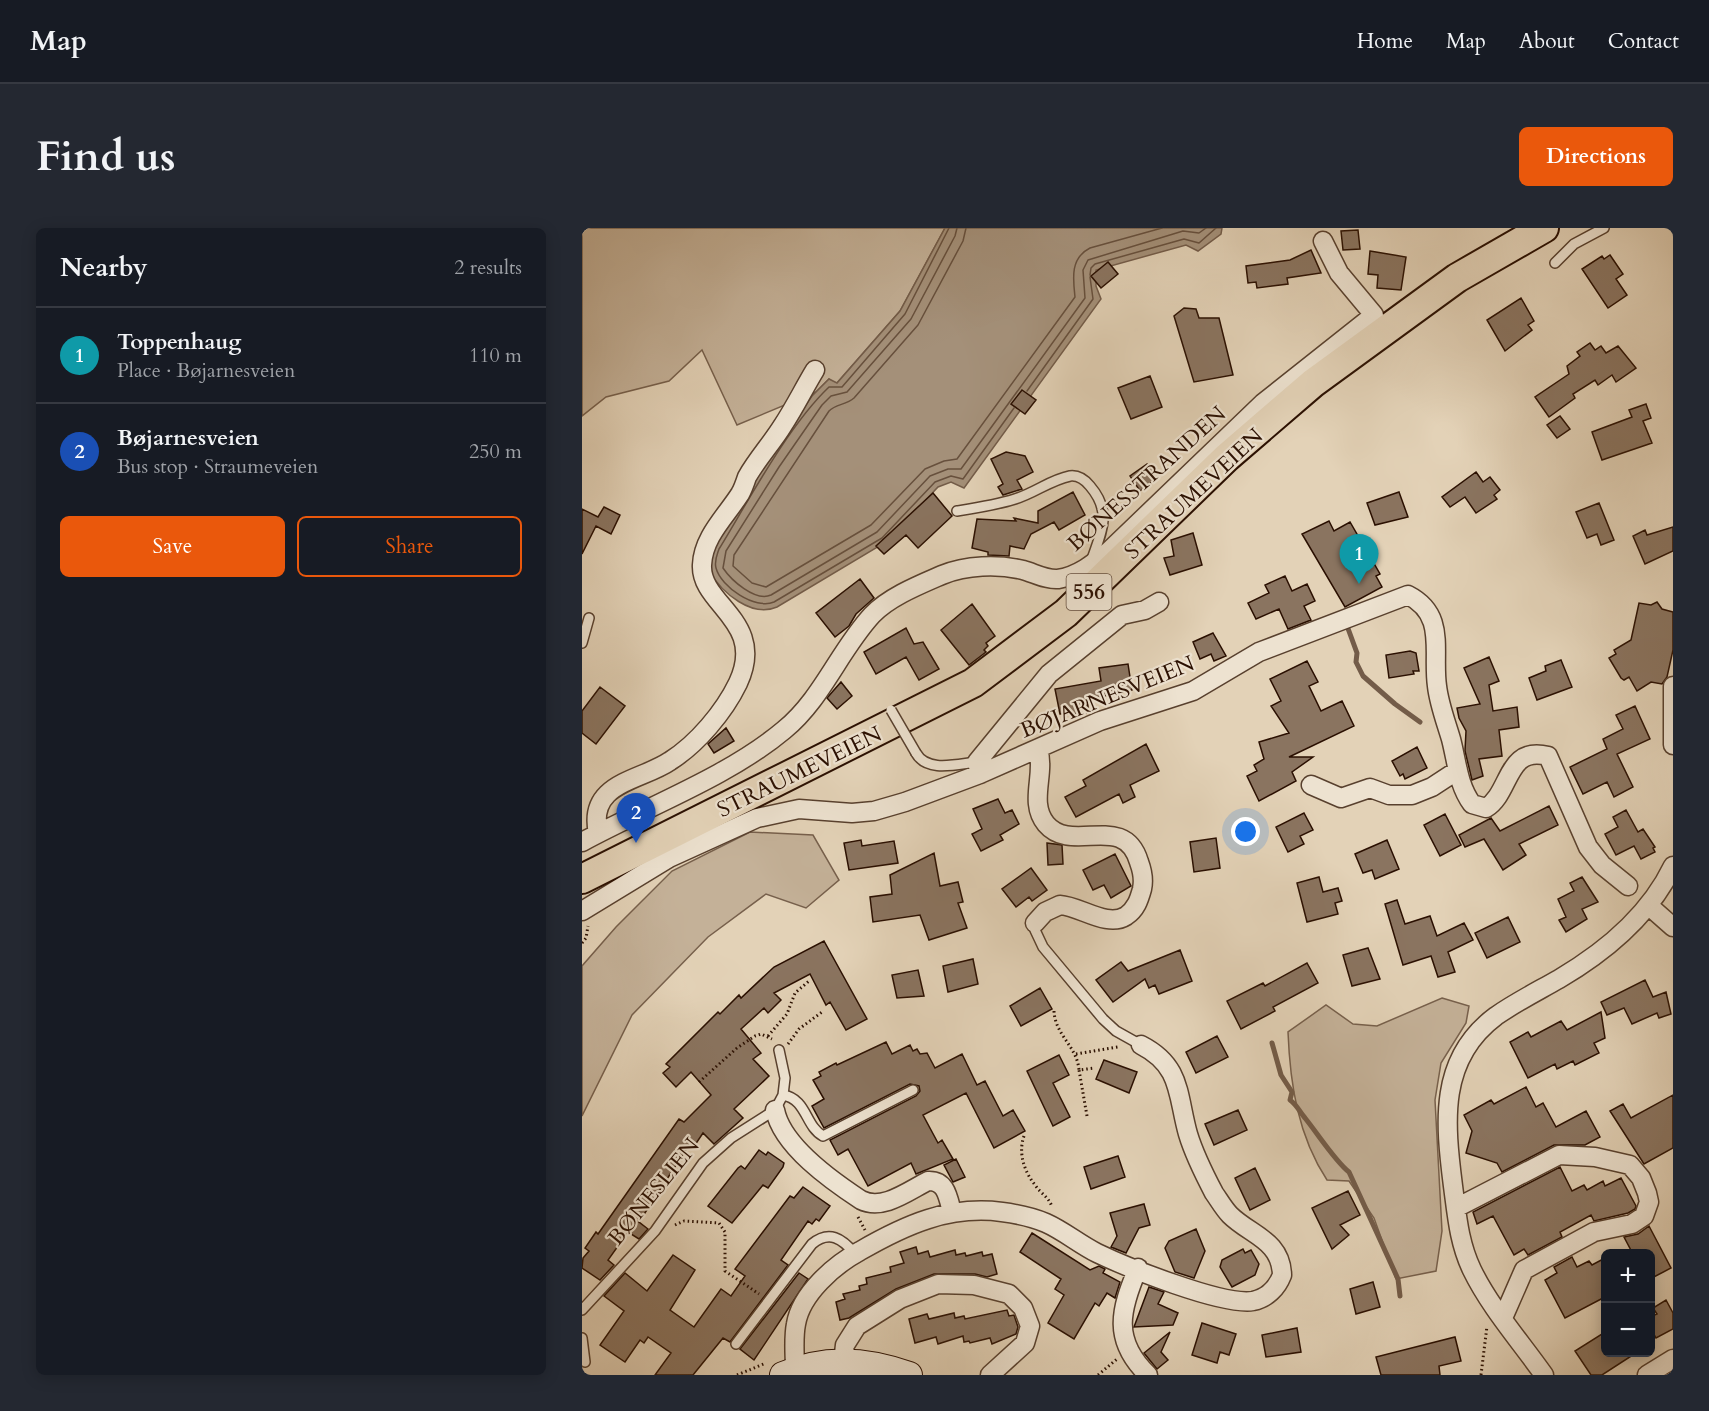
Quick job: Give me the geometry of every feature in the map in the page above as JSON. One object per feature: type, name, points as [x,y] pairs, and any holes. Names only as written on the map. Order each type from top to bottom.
[{"type":"main road","name":"STRAUMEVEIEN","points":[[582,879],[973,683],[1065,613],[1227,457],[1313,383],[1457,278],[1544,228]]},
{"type":"street","name":"BØNESSTRANDEN","points":[[590,838],[723,769],[786,729],[815,697],[851,640],[874,613],[912,589],[945,574],[980,567],[1011,568],[1057,579],[1090,566],[1263,403],[1374,315],[1339,273],[1323,241]]},
{"type":"street","name":"BØNESSTRANDEN","points":[[590,838],[599,807],[610,791],[677,756],[723,708],[738,683],[745,654],[742,633],[706,583],[701,567],[703,556],[708,540],[741,492],[748,476],[786,422],[815,370]]},
{"type":"street","name":"BØJARNESVEIEN","points":[[585,916],[669,858],[758,818],[799,809],[852,813],[874,811],[978,768],[1038,749],[1100,721],[1193,691],[1259,652],[1408,595],[1420,601],[1429,611],[1435,628],[1437,684],[1461,788],[1467,798],[1478,808],[1486,808],[1499,797],[1507,774],[1516,764],[1538,753],[1548,756],[1588,847],[1602,865],[1628,886]]},
{"type":"street","name":"BØJARNESVEIEN","points":[[978,768],[1049,674],[1122,615],[1145,610],[1159,602]]},
{"type":"street","points":[[1673,686],[1673,745]]},
{"type":"street","points":[[1035,924],[1044,912],[1060,905],[1106,919],[1122,918],[1136,907],[1143,885],[1138,859],[1128,843],[1109,835],[1065,837],[1056,834],[1044,822],[1037,806],[1042,768],[1038,749]]},
{"type":"street","points":[[1311,785],[1341,798],[1370,788],[1389,795],[1412,795],[1432,787],[1458,770]]},
{"type":"street","points":[[1544,1375],[1473,1272],[1461,1243],[1446,1110],[1456,1069],[1466,1047],[1493,1018],[1509,1006],[1593,957],[1648,905],[1673,866]]},
{"type":"street","points":[[1648,905],[1673,927]]},
{"type":"street","points":[[909,1375],[883,1367],[843,1362],[789,1372],[796,1324],[804,1302],[831,1273],[855,1254],[914,1223],[952,1212],[985,1210],[1032,1218],[1067,1234],[1098,1254],[1193,1290],[1240,1301],[1250,1301],[1267,1295],[1279,1283],[1282,1275],[1279,1260],[1271,1245],[1229,1215],[1215,1193],[1193,1149],[1181,1095],[1172,1072],[1158,1055],[1141,1045]]},
{"type":"street","points":[[779,1103],[779,1125],[805,1156],[867,1204],[882,1203],[934,1180],[944,1187],[952,1212]]},
{"type":"street","points":[[1456,1208],[1559,1155],[1619,1161],[1635,1170],[1645,1186],[1649,1202],[1644,1216],[1632,1224],[1594,1232],[1524,1270],[1500,1313]]},
{"type":"street","points":[[1138,1268],[1122,1313],[1122,1333],[1130,1352],[1148,1375]]},
{"type":"street","points":[[843,1362],[845,1345],[857,1326],[900,1299],[938,1284],[974,1285],[995,1289],[1017,1299],[1030,1326],[1025,1342],[990,1375]]},
{"type":"street","points":[[1647,1375],[1673,1359]]},
{"type":"lane","points":[[1554,263],[1574,244],[1604,228]]},
{"type":"lane","points":[[957,511],[1018,498],[1049,483],[1074,476],[1084,479],[1099,496],[1105,511],[1090,566]]},
{"type":"lane","points":[[582,643],[589,618]]},
{"type":"lane","name":"BØJARNESVEIEN","points":[[891,710],[920,760],[930,765],[978,768]]},
{"type":"lane","points":[[1035,924],[1037,937],[1043,947],[1109,1025],[1141,1045]]},
{"type":"lane","points":[[779,1050],[785,1078],[779,1103]]},
{"type":"lane","points":[[779,1103],[790,1096],[802,1106],[814,1129],[824,1136],[913,1090]]},
{"type":"lane","name":"BØNESLIEN","points":[[582,1310],[642,1246],[714,1152],[779,1103]]},
{"type":"lane","points":[[736,1344],[812,1244],[821,1236],[835,1236],[855,1254]]},
{"type":"lane","points":[[582,1338],[585,1362]]},
{"type":"path","points":[[582,943],[586,938],[585,916]]},
{"type":"path","points":[[767,1036],[787,1014],[795,993],[809,981]]},
{"type":"path","points":[[1054,1011],[1060,1032],[1076,1054],[1087,1116]]},
{"type":"path","points":[[699,1082],[748,1039],[761,1034],[767,1036],[779,1050],[799,1029],[822,1012]]},
{"type":"path","points":[[1076,1054],[1101,1048],[1119,1048],[1107,1030],[1109,1025]]},
{"type":"path","points":[[1079,1070],[1095,1068]]},
{"type":"path","points":[[1024,1136],[1020,1148],[1022,1157],[1034,1184],[1048,1198],[1053,1210]]},
{"type":"path","points":[[665,1217],[675,1225],[684,1221],[718,1223],[724,1232],[725,1271],[768,1300]]},
{"type":"path","points":[[1481,1375],[1486,1332],[1500,1313]]},
{"type":"path","points":[[1098,1375],[1103,1368],[1130,1352]]},
{"type":"shaded area","points":[[582,228],[945,228],[900,311],[836,384],[829,379],[816,392],[737,425],[702,350],[669,381],[606,397],[582,416]]},
{"type":"shaded area","points":[[750,832],[813,835],[839,880],[806,908],[766,894],[708,937],[632,1015],[582,1116],[582,966],[616,927],[672,871]]},
{"type":"shaded area","points":[[1442,998],[1469,1006],[1466,1023],[1441,1063],[1435,1100],[1442,1231],[1436,1271],[1396,1279],[1374,1218],[1349,1181],[1327,1180],[1309,1146],[1297,1109],[1288,1032],[1326,1005],[1353,1024],[1377,1026]]},
{"type":"water","points":[[945,228],[1222,228],[1221,234],[1198,251],[1186,245],[1096,270],[1096,286],[1101,299],[964,488],[951,482],[938,487],[886,542],[777,607],[767,610],[758,609],[739,602],[722,588],[710,572],[713,546],[767,460],[812,396],[829,379],[837,383],[900,311]]},
{"type":"building","points":[[1358,230],[1360,249],[1343,250],[1341,231]]},
{"type":"building","points":[[1311,250],[1321,273],[1287,278],[1288,284],[1257,288],[1256,282],[1248,283],[1246,266],[1290,260]]},
{"type":"building","points":[[1370,251],[1406,257],[1401,290],[1377,288],[1378,275],[1368,274]]},
{"type":"building","points":[[1610,255],[1623,274],[1616,279],[1627,295],[1608,308],[1582,269],[1602,256],[1604,259]]},
{"type":"building","points":[[1108,262],[1118,274],[1101,288],[1091,276]]},
{"type":"building","points":[[1521,298],[1534,321],[1528,325],[1532,330],[1505,351],[1487,320]]},
{"type":"building","points":[[1184,308],[1196,309],[1199,318],[1219,318],[1233,375],[1194,382],[1174,316]]},
{"type":"building","points":[[1590,343],[1595,350],[1601,346],[1606,353],[1618,346],[1636,368],[1616,382],[1612,375],[1598,385],[1595,380],[1573,394],[1575,398],[1549,417],[1535,397],[1569,374],[1567,366],[1580,356],[1577,352]]},
{"type":"building","points":[[1150,376],[1162,407],[1131,419],[1118,388]]},
{"type":"building","points":[[1022,390],[1036,400],[1025,414],[1011,404]]},
{"type":"building","points":[[1646,404],[1651,418],[1643,421],[1652,443],[1602,460],[1592,432],[1632,417],[1629,410]]},
{"type":"building","points":[[1560,416],[1570,429],[1557,438],[1547,425]]},
{"type":"building","points":[[1006,452],[1025,456],[1033,472],[1017,480],[1022,489],[1003,495],[998,487],[1003,484],[991,459]]},
{"type":"building","points":[[1147,464],[1157,478],[1140,491],[1130,476]]},
{"type":"building","points":[[1476,472],[1483,482],[1490,477],[1500,490],[1494,495],[1497,499],[1476,513],[1465,497],[1450,507],[1442,497]]},
{"type":"building","points":[[1073,492],[1085,515],[1059,530],[1054,522],[1031,534],[1024,549],[1010,546],[1009,556],[988,555],[988,552],[972,548],[977,519],[1016,521],[1014,518],[1038,523],[1038,511]]},
{"type":"building","points":[[1399,492],[1408,517],[1375,525],[1367,503]]},
{"type":"building","points":[[933,493],[952,516],[918,548],[906,535],[884,554],[876,546]]},
{"type":"building","points":[[1599,503],[1614,540],[1601,545],[1597,534],[1587,538],[1576,512]]},
{"type":"building","points":[[604,507],[620,515],[611,534],[596,526],[582,554],[582,509],[598,517]]},
{"type":"building","points":[[1329,521],[1334,531],[1350,522],[1380,574],[1376,576],[1382,587],[1345,607],[1302,534]]},
{"type":"building","points":[[1673,527],[1673,551],[1645,564],[1633,536],[1645,530],[1647,535]]},
{"type":"building","points":[[1193,533],[1202,565],[1170,575],[1164,558],[1174,556],[1171,540]]},
{"type":"building","points":[[1285,576],[1292,591],[1307,584],[1315,601],[1304,606],[1311,620],[1288,629],[1279,609],[1256,619],[1248,603],[1269,593],[1265,585]]},
{"type":"building","points":[[860,579],[874,598],[856,614],[849,626],[835,637],[816,613]]},
{"type":"building","points":[[1657,602],[1662,609],[1673,612],[1673,650],[1667,677],[1662,684],[1651,682],[1637,691],[1629,677],[1624,680],[1621,678],[1609,658],[1616,654],[1614,650],[1631,640],[1639,603],[1651,605]]},
{"type":"building","points":[[972,604],[995,636],[986,643],[988,646],[984,650],[986,652],[969,665],[941,630]]},
{"type":"building","points":[[906,628],[914,644],[923,642],[939,669],[919,680],[906,657],[876,674],[864,652]]},
{"type":"building","points":[[1213,633],[1226,656],[1214,661],[1211,654],[1200,659],[1193,642]]},
{"type":"building","points":[[1410,651],[1416,653],[1419,671],[1389,678],[1386,655]]},
{"type":"building","points":[[1489,657],[1499,681],[1489,685],[1493,711],[1517,707],[1519,727],[1499,730],[1502,756],[1479,759],[1483,776],[1472,780],[1465,751],[1466,731],[1457,708],[1480,704],[1464,668]]},
{"type":"building","points":[[1561,660],[1572,687],[1537,700],[1529,678],[1546,671],[1545,666]]},
{"type":"building","points":[[1307,661],[1318,682],[1309,686],[1321,711],[1342,701],[1354,726],[1289,757],[1313,757],[1292,772],[1296,781],[1259,801],[1247,776],[1257,771],[1254,765],[1264,759],[1259,742],[1289,733],[1271,706],[1281,701],[1270,679]]},
{"type":"building","points":[[1128,664],[1132,690],[1087,700],[1089,713],[1060,714],[1055,689],[1101,681],[1099,668]]},
{"type":"building","points":[[841,682],[852,696],[837,709],[827,698]]},
{"type":"building","points":[[600,687],[625,706],[596,744],[582,733],[582,711]]},
{"type":"building","points":[[1635,706],[1650,739],[1617,754],[1633,787],[1614,797],[1607,782],[1583,794],[1570,767],[1607,749],[1603,739],[1623,729],[1616,715]]},
{"type":"building","points":[[726,728],[734,741],[714,753],[708,744]]},
{"type":"building","points":[[1146,744],[1159,771],[1130,785],[1135,797],[1123,803],[1119,794],[1076,817],[1065,797],[1086,786],[1083,780]]},
{"type":"building","points":[[1417,747],[1427,768],[1405,779],[1403,774],[1400,776],[1392,761]]},
{"type":"building","points":[[998,799],[1005,813],[1012,810],[1019,824],[1000,835],[1003,840],[981,851],[972,834],[982,829],[973,809]]},
{"type":"building","points":[[1549,806],[1558,825],[1519,844],[1526,855],[1503,870],[1484,839],[1465,847],[1459,835],[1491,818],[1500,831]]},
{"type":"building","points":[[1626,810],[1638,832],[1643,829],[1655,847],[1653,848],[1655,852],[1641,859],[1634,846],[1616,855],[1605,834],[1618,827],[1613,817]]},
{"type":"building","points":[[1304,813],[1313,830],[1300,836],[1304,844],[1288,852],[1276,827]]},
{"type":"building","points":[[1445,814],[1461,845],[1440,856],[1424,825]]},
{"type":"building","points":[[1216,838],[1220,868],[1194,872],[1190,842]]},
{"type":"building","points":[[861,840],[862,846],[894,841],[898,863],[849,870],[844,843]]},
{"type":"building","points":[[1387,840],[1399,869],[1375,879],[1372,870],[1363,873],[1355,854]]},
{"type":"building","points":[[1047,843],[1062,845],[1063,864],[1048,865]]},
{"type":"building","points":[[934,853],[940,886],[958,882],[963,902],[958,903],[967,928],[929,940],[920,915],[873,922],[870,897],[892,894],[890,875]]},
{"type":"building","points":[[1115,854],[1131,886],[1111,898],[1104,885],[1093,890],[1083,870]]},
{"type":"building","points":[[1031,868],[1047,890],[1032,901],[1029,897],[1016,907],[1002,889]]},
{"type":"building","points":[[1319,877],[1323,892],[1338,888],[1342,901],[1335,903],[1338,914],[1307,922],[1297,883]]},
{"type":"building","points":[[1582,877],[1598,902],[1582,909],[1587,919],[1566,932],[1559,920],[1566,917],[1558,899],[1574,891],[1570,883]]},
{"type":"building","points":[[1397,900],[1405,924],[1430,916],[1437,936],[1464,923],[1473,940],[1448,952],[1455,972],[1438,977],[1431,956],[1403,965],[1385,904]]},
{"type":"building","points":[[1508,917],[1520,942],[1487,958],[1475,933]]},
{"type":"building","points":[[824,941],[867,1019],[846,1030],[830,1002],[826,1005],[810,974],[774,993],[781,1000],[768,1013],[764,1008],[741,1029],[761,1053],[753,1059],[769,1076],[734,1109],[743,1118],[714,1144],[703,1133],[693,1148],[689,1145],[639,1222],[648,1229],[639,1239],[628,1232],[608,1260],[614,1265],[600,1280],[582,1268],[583,1258],[589,1251],[585,1248],[596,1232],[598,1234],[679,1119],[684,1122],[711,1095],[691,1072],[676,1087],[663,1073],[670,1067],[666,1064],[718,1012],[720,1014],[739,995],[741,998],[774,967]]},
{"type":"building","points":[[1368,948],[1380,979],[1352,986],[1343,955]]},
{"type":"building","points":[[1180,950],[1192,981],[1159,994],[1155,985],[1149,988],[1145,979],[1113,1002],[1096,980],[1121,962],[1128,971]]},
{"type":"building","points":[[973,959],[978,984],[948,992],[943,966]]},
{"type":"building","points":[[1307,963],[1318,983],[1273,1007],[1275,1011],[1241,1029],[1227,1001],[1263,983],[1265,986]]},
{"type":"building","points":[[918,970],[924,996],[897,998],[892,975]]},
{"type":"building","points":[[1645,980],[1653,997],[1666,992],[1671,1014],[1659,1018],[1657,1013],[1632,1024],[1624,1008],[1607,1015],[1601,1002]]},
{"type":"building","points":[[1040,988],[1052,1009],[1021,1026],[1010,1006]]},
{"type":"building","points":[[1601,1012],[1605,1038],[1594,1043],[1599,1053],[1575,1065],[1573,1061],[1557,1069],[1555,1064],[1528,1078],[1510,1042],[1528,1032],[1531,1037],[1561,1021],[1567,1030]]},
{"type":"building","points":[[1217,1036],[1228,1057],[1196,1073],[1186,1052]]},
{"type":"building","points":[[886,1042],[892,1054],[910,1045],[913,1051],[917,1049],[920,1054],[927,1053],[935,1068],[962,1054],[977,1085],[985,1081],[1003,1116],[1013,1110],[1025,1131],[994,1148],[966,1093],[923,1115],[938,1143],[942,1140],[953,1159],[916,1174],[911,1163],[868,1186],[848,1149],[838,1155],[830,1140],[916,1096],[920,1091],[919,1086],[910,1084],[824,1128],[812,1106],[824,1099],[813,1080],[821,1076],[819,1072],[836,1063],[837,1065]]},
{"type":"building","points":[[1059,1055],[1069,1075],[1053,1083],[1070,1117],[1053,1126],[1027,1071]]},
{"type":"building","points":[[1104,1060],[1137,1072],[1129,1093],[1096,1079]]},
{"type":"building","points":[[1526,1087],[1536,1107],[1543,1103],[1556,1127],[1586,1111],[1600,1137],[1585,1145],[1554,1145],[1502,1172],[1497,1163],[1466,1153],[1472,1131],[1464,1115],[1491,1100],[1494,1104]]},
{"type":"building","points":[[1673,1095],[1673,1148],[1644,1164],[1610,1111],[1623,1104],[1631,1118]]},
{"type":"building","points":[[1238,1110],[1247,1130],[1214,1145],[1205,1124]]},
{"type":"building","points":[[759,1150],[766,1155],[768,1152],[784,1163],[783,1167],[768,1188],[763,1185],[732,1223],[708,1206],[738,1168],[741,1166],[745,1169]]},
{"type":"building","points":[[1118,1156],[1125,1177],[1091,1189],[1084,1167]]},
{"type":"building","points":[[956,1159],[965,1177],[953,1182],[944,1165]]},
{"type":"building","points":[[1560,1167],[1572,1191],[1584,1185],[1587,1190],[1603,1181],[1605,1186],[1621,1178],[1636,1206],[1635,1209],[1628,1213],[1594,1221],[1591,1215],[1560,1232],[1562,1237],[1528,1255],[1524,1249],[1514,1255],[1493,1216],[1477,1224],[1473,1212]]},
{"type":"building","points":[[1255,1168],[1270,1200],[1250,1210],[1235,1178]]},
{"type":"building","points":[[803,1187],[830,1206],[819,1221],[816,1219],[812,1224],[808,1221],[781,1260],[788,1265],[730,1342],[723,1338],[693,1375],[655,1375],[671,1353],[648,1337],[644,1343],[640,1340],[625,1362],[600,1345],[624,1311],[604,1296],[625,1273],[647,1291],[673,1255],[695,1270],[670,1310],[694,1327],[721,1289],[731,1296],[745,1276],[735,1269],[790,1196],[794,1198]]},
{"type":"building","points":[[1348,1191],[1360,1215],[1340,1225],[1349,1235],[1332,1249],[1312,1208]]},
{"type":"building","points":[[1144,1204],[1150,1225],[1139,1228],[1126,1253],[1111,1247],[1117,1236],[1110,1213]]},
{"type":"building","points":[[1649,1226],[1671,1268],[1655,1276],[1655,1249],[1630,1249],[1624,1237],[1638,1234]]},
{"type":"building","points":[[1196,1229],[1205,1251],[1194,1278],[1175,1272],[1165,1248],[1169,1241]]},
{"type":"building","points":[[1032,1233],[1090,1270],[1099,1266],[1105,1269],[1103,1273],[1120,1282],[1115,1298],[1107,1293],[1099,1306],[1095,1303],[1074,1339],[1048,1323],[1064,1295],[1055,1289],[1061,1279],[1020,1252]]},
{"type":"building","points":[[916,1247],[918,1254],[928,1251],[930,1257],[955,1250],[956,1255],[965,1253],[966,1256],[982,1252],[983,1256],[992,1254],[997,1274],[987,1277],[975,1274],[934,1274],[896,1289],[849,1318],[840,1320],[836,1302],[845,1299],[843,1294],[860,1290],[859,1286],[867,1284],[866,1278],[891,1272],[890,1267],[904,1263],[900,1252]]},
{"type":"building","points":[[1243,1249],[1245,1253],[1251,1250],[1259,1264],[1255,1275],[1232,1287],[1220,1267],[1222,1260]]},
{"type":"building","points":[[1572,1257],[1577,1267],[1589,1261],[1592,1265],[1601,1260],[1601,1299],[1565,1318],[1545,1280],[1557,1273],[1554,1267]]},
{"type":"building","points":[[799,1273],[808,1279],[754,1360],[740,1349]]},
{"type":"building","points":[[1373,1282],[1380,1307],[1356,1314],[1350,1289]]},
{"type":"building","points":[[1149,1287],[1164,1292],[1158,1304],[1178,1313],[1173,1325],[1134,1327]]},
{"type":"building","points":[[1666,1300],[1673,1313],[1673,1329],[1656,1338],[1655,1315],[1657,1314],[1655,1307]]},
{"type":"building","points":[[1007,1310],[1009,1316],[1014,1315],[1018,1327],[1016,1334],[992,1344],[990,1338],[970,1343],[969,1341],[964,1342],[963,1336],[938,1344],[936,1337],[915,1343],[909,1319],[927,1314],[929,1319],[954,1313],[955,1318],[964,1316],[965,1319]]},
{"type":"building","points":[[1202,1323],[1236,1334],[1229,1355],[1220,1352],[1217,1363],[1192,1355]]},
{"type":"building","points":[[1297,1328],[1301,1352],[1266,1357],[1262,1335]]},
{"type":"building","points":[[1170,1332],[1161,1352],[1168,1360],[1157,1369],[1144,1353]]},
{"type":"building","points":[[1601,1335],[1601,1357],[1630,1357],[1602,1375],[1591,1375],[1575,1351]]},
{"type":"building","points":[[1455,1337],[1461,1361],[1439,1366],[1440,1375],[1381,1375],[1376,1357]]},
{"type":"waterway","points":[[1346,623],[1357,653],[1356,662],[1363,676],[1420,722]]},
{"type":"waterway","points":[[1272,1043],[1281,1075],[1292,1092],[1290,1100],[1349,1172],[1398,1279],[1400,1296]]},
{"type":"place","name":"Toppenhaug","points":[[1359,584]]},
{"type":"place","name":"Bøjarnesveien","points":[[636,843]]}]
